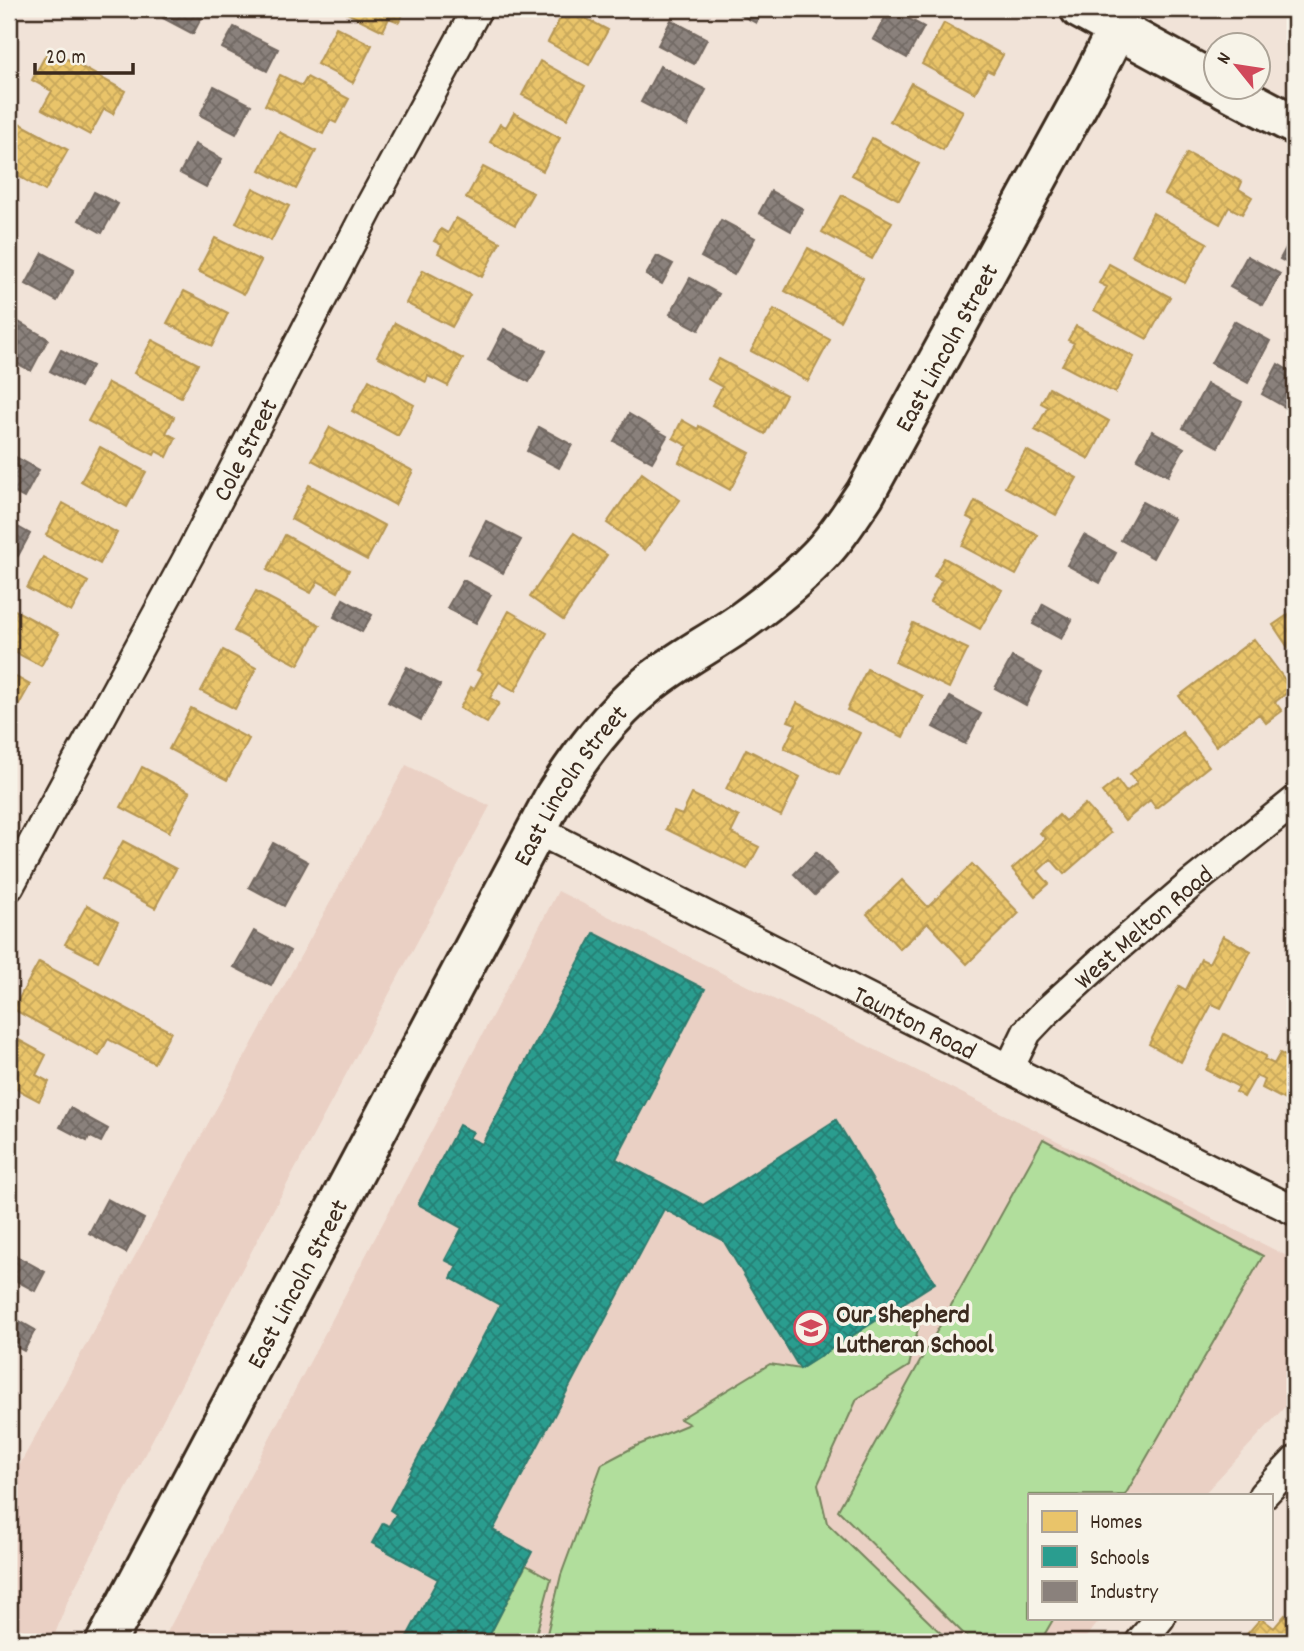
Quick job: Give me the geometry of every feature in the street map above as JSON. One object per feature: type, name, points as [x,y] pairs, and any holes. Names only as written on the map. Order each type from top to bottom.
[{"type":"street","name":"Cole Street","points":[[9,887],[192,550],[370,206],[477,9]]},
{"type":"street","points":[[1080,9],[1123,19],[1202,73]]},
{"type":"street","name":"East Lincoln Street","points":[[107,1642],[555,796],[583,752],[646,686],[781,592],[818,557],[842,528],[865,494],[1123,19]]},
{"type":"street","points":[[1251,102],[1295,125]]},
{"type":"street","name":"West Melton Road","points":[[1009,1069],[1027,1032],[1045,1013],[1180,893],[1295,802]]},
{"type":"street","name":"Taunton Road","points":[[537,830],[1295,1211]]},
{"type":"street","points":[[1264,1494],[1295,1461]]},
{"type":"street","points":[[1140,1642],[1158,1620]]},
{"type":"shaded area","points":[[406,765],[490,806],[68,1600],[52,1642],[47,1642],[9,1623],[9,1484]]},
{"type":"shaded area","name":"Our Shepherd Lutheran School","points":[[558,891],[1295,1260],[1295,1396],[1204,1494],[1028,1494],[1028,1620],[1100,1620],[1082,1642],[162,1642]]},
{"type":"green space","points":[[1043,1139],[1263,1256],[1126,1494],[1028,1494],[1028,1620],[1053,1620],[1040,1642],[972,1642],[838,1510]]},
{"type":"green space","points":[[900,1305],[920,1320],[909,1366],[857,1399],[818,1484],[827,1523],[950,1642],[545,1642],[561,1575],[602,1464],[636,1446],[689,1424],[680,1419],[770,1364],[800,1369]]},
{"type":"green space","points":[[526,1565],[551,1579],[534,1642],[486,1642]]},
{"type":"building: Homes","points":[[339,9],[406,9],[399,22],[389,18],[383,31]]},
{"type":"building: Homes","points":[[565,9],[608,30],[589,65],[548,42]]},
{"type":"building: Homes","points":[[944,23],[1003,55],[993,73],[987,70],[975,93],[922,64]]},
{"type":"building: Homes","points":[[336,27],[372,45],[353,83],[317,64]]},
{"type":"building: Homes","points":[[49,49],[125,91],[113,114],[104,109],[90,135],[42,109],[52,91],[32,80]]},
{"type":"building: Homes","points":[[540,61],[585,86],[567,119],[522,95]]},
{"type":"building: Homes","points":[[280,75],[302,86],[307,77],[349,99],[336,123],[330,120],[323,134],[265,105]]},
{"type":"building: Homes","points":[[911,83],[963,111],[943,150],[890,121]]},
{"type":"building: Homes","points":[[514,113],[560,138],[543,171],[490,142],[500,124],[506,127]]},
{"type":"building: Homes","points":[[10,118],[68,150],[45,191],[9,171]]},
{"type":"building: Homes","points":[[279,132],[316,151],[296,189],[260,170]]},
{"type":"building: Homes","points":[[872,138],[919,164],[899,200],[852,175]]},
{"type":"building: Homes","points":[[1187,153],[1242,182],[1239,189],[1252,197],[1242,214],[1229,207],[1220,224],[1165,194]]},
{"type":"building: Homes","points":[[483,167],[533,193],[515,225],[466,198]]},
{"type":"building: Homes","points":[[253,188],[289,206],[271,241],[236,223]]},
{"type":"building: Homes","points":[[842,195],[892,222],[872,259],[822,232]]},
{"type":"building: Homes","points":[[1153,213],[1207,243],[1185,283],[1132,255]]},
{"type":"building: Homes","points":[[456,218],[500,242],[482,277],[438,253],[442,245],[434,241],[441,229],[448,233]]},
{"type":"building: Homes","points":[[215,238],[261,261],[244,294],[198,271]]},
{"type":"building: Homes","points":[[808,248],[863,278],[840,321],[785,291]]},
{"type":"building: Homes","points":[[1109,264],[1170,297],[1147,339],[1094,310],[1107,287],[1099,283]]},
{"type":"building: Homes","points":[[423,270],[470,295],[452,327],[406,303]]},
{"type":"building: Homes","points":[[184,291],[228,313],[212,346],[167,323]]},
{"type":"building: Homes","points":[[774,309],[830,340],[808,381],[751,351]]},
{"type":"building: Homes","points":[[395,323],[463,359],[448,386],[428,376],[426,382],[377,356]]},
{"type":"building: Homes","points":[[1076,326],[1134,357],[1115,393],[1062,365],[1074,343],[1068,340]]},
{"type":"building: Homes","points":[[152,340],[198,364],[181,397],[134,373]]},
{"type":"building: Homes","points":[[719,359],[786,395],[765,434],[712,405],[722,387],[708,379]]},
{"type":"building: Homes","points":[[369,380],[414,405],[398,436],[352,411]]},
{"type":"building: Homes","points":[[108,383],[174,417],[166,433],[176,438],[167,457],[156,451],[154,455],[88,421]]},
{"type":"building: Homes","points":[[1049,388],[1109,421],[1089,459],[1035,430],[1048,407],[1041,403]]},
{"type":"building: Homes","points":[[682,420],[750,453],[730,490],[679,462],[688,446],[673,438]]},
{"type":"building: Homes","points":[[330,427],[413,471],[395,505],[312,460]]},
{"type":"building: Homes","points":[[100,447],[146,472],[127,507],[81,481]]},
{"type":"building: Homes","points":[[1026,450],[1077,478],[1056,515],[1005,487]]},
{"type":"building: Homes","points":[[642,473],[680,500],[645,550],[607,523]]},
{"type":"building: Homes","points":[[309,485],[385,526],[367,560],[291,519]]},
{"type":"building: Homes","points":[[975,501],[1038,535],[1016,575],[962,546],[975,521],[967,517]]},
{"type":"building: Homes","points":[[63,503],[117,533],[100,564],[46,535]]},
{"type":"building: Homes","points":[[574,533],[607,555],[563,620],[530,597]]},
{"type":"building: Homes","points":[[285,535],[349,570],[338,592],[318,581],[311,593],[267,570]]},
{"type":"building: Homes","points":[[43,557],[88,582],[71,612],[27,588]]},
{"type":"building: Homes","points":[[944,558],[1002,590],[980,629],[930,602],[942,580],[934,576]]},
{"type":"building: Homes","points":[[256,591],[320,625],[298,665],[234,631]]},
{"type":"building: Homes","points":[[13,609],[59,634],[41,666],[9,649],[9,617]]},
{"type":"building: Homes","points":[[1295,610],[1295,658],[1273,625]]},
{"type":"building: Homes","points":[[509,611],[547,633],[515,691],[499,682],[490,698],[499,703],[487,723],[460,708],[471,687],[474,689],[483,673],[477,670]]},
{"type":"building: Homes","points":[[913,623],[968,649],[949,688],[895,662]]},
{"type":"building: Homes","points":[[1254,639],[1292,689],[1275,702],[1282,711],[1266,723],[1259,714],[1216,746],[1179,696]]},
{"type":"building: Homes","points":[[223,650],[256,668],[235,709],[201,691]]},
{"type":"building: Homes","points":[[867,669],[923,696],[903,737],[847,710]]},
{"type":"building: Homes","points":[[9,673],[30,685],[12,717],[9,716]]},
{"type":"building: Homes","points":[[797,703],[860,733],[839,775],[784,748],[796,724],[788,721]]},
{"type":"building: Homes","points":[[191,708],[249,739],[227,780],[169,749]]},
{"type":"building: Homes","points":[[1182,732],[1209,766],[1156,808],[1150,800],[1125,821],[1102,792],[1117,780],[1126,792],[1137,783],[1130,774]]},
{"type":"building: Homes","points":[[746,749],[800,777],[781,816],[726,789]]},
{"type":"building: Homes","points":[[142,767],[190,792],[169,832],[121,807]]},
{"type":"building: Homes","points":[[692,794],[739,817],[731,833],[759,847],[747,869],[666,829],[674,812],[682,815]]},
{"type":"building: Homes","points":[[1085,804],[1111,833],[1064,874],[1051,859],[1038,871],[1049,884],[1035,896],[1012,869],[1046,839],[1040,833],[1059,815],[1065,821]]},
{"type":"building: Homes","points":[[123,841],[176,869],[155,908],[102,879]]},
{"type":"building: Homes","points":[[972,864],[1019,913],[967,964],[928,923],[900,949],[867,914],[902,880],[928,907]]},
{"type":"building: Homes","points":[[87,905],[118,922],[98,961],[65,944]]},
{"type":"building: Homes","points":[[1223,936],[1251,951],[1221,1008],[1212,1004],[1181,1062],[1149,1044],[1179,986],[1186,990],[1201,959],[1209,963]]},
{"type":"building: Homes","points":[[39,962],[171,1032],[154,1063],[108,1039],[99,1056],[13,1009]]},
{"type":"building: Homes","points":[[1224,1034],[1266,1056],[1264,1059],[1274,1064],[1280,1053],[1295,1061],[1295,1094],[1291,1103],[1262,1088],[1265,1080],[1256,1076],[1244,1097],[1236,1092],[1239,1087],[1206,1070]]},
{"type":"building: Homes","points":[[15,1038],[46,1055],[36,1075],[49,1082],[39,1101],[9,1085],[9,1050]]},
{"type":"building: Homes","points":[[1285,1615],[1295,1623],[1295,1642],[1241,1641],[1259,1620],[1274,1628]]},
{"type":"building: Schools","points":[[594,933],[705,989],[616,1159],[703,1205],[836,1120],[935,1283],[800,1369],[723,1240],[664,1209],[493,1530],[532,1552],[486,1642],[404,1642],[438,1579],[372,1543],[383,1523],[389,1526],[396,1514],[390,1510],[500,1305],[451,1278],[457,1266],[445,1260],[462,1228],[418,1204],[459,1125],[473,1132],[469,1138],[482,1144]]},
{"type":"building: Industry","points":[[168,9],[206,9],[193,34],[163,18]]},
{"type":"building: Industry","points":[[730,9],[764,9],[756,23]]},
{"type":"building: Industry","points":[[890,9],[924,27],[907,58],[873,39]]},
{"type":"building: Industry","points":[[671,20],[707,39],[694,64],[658,45]]},
{"type":"building: Industry","points":[[234,27],[278,49],[267,71],[222,48]]},
{"type":"building: Industry","points":[[660,66],[706,90],[687,126],[641,102]]},
{"type":"building: Industry","points":[[214,86],[251,105],[236,134],[200,115]]},
{"type":"building: Industry","points":[[195,144],[222,159],[206,187],[180,173]]},
{"type":"building: Industry","points":[[771,191],[803,209],[791,231],[759,213]]},
{"type":"building: Industry","points":[[94,192],[118,204],[102,233],[79,220]]},
{"type":"building: Industry","points":[[721,220],[755,238],[734,275],[701,257]]},
{"type":"building: Industry","points":[[1295,231],[1295,267],[1280,259]]},
{"type":"building: Industry","points":[[43,253],[74,270],[57,301],[26,284]]},
{"type":"building: Industry","points":[[657,256],[673,264],[662,284],[646,275]]},
{"type":"building: Industry","points":[[1247,256],[1280,274],[1263,305],[1230,287]]},
{"type":"building: Industry","points":[[690,278],[719,294],[699,330],[670,314]]},
{"type":"building: Industry","points":[[17,321],[48,339],[31,371],[9,359],[9,336]]},
{"type":"building: Industry","points":[[1234,321],[1270,341],[1248,383],[1211,363]]},
{"type":"building: Industry","points":[[504,329],[546,351],[529,382],[488,360]]},
{"type":"building: Industry","points":[[61,350],[92,366],[80,387],[50,371]]},
{"type":"building: Industry","points":[[1278,364],[1295,374],[1295,405],[1292,411],[1262,394]]},
{"type":"building: Industry","points":[[1207,384],[1242,402],[1218,447],[1183,428]]},
{"type":"building: Industry","points":[[629,414],[667,436],[652,462],[614,441]]},
{"type":"building: Industry","points":[[539,427],[572,445],[559,468],[527,451]]},
{"type":"building: Industry","points":[[1152,431],[1184,448],[1168,476],[1137,459]]},
{"type":"building: Industry","points":[[14,456],[39,470],[24,498],[9,490],[9,466]]},
{"type":"building: Industry","points":[[1142,502],[1174,519],[1153,558],[1121,540]]},
{"type":"building: Industry","points":[[486,521],[521,540],[503,573],[469,554]]},
{"type":"building: Industry","points":[[9,522],[30,534],[18,556],[9,550]]},
{"type":"building: Industry","points":[[1084,535],[1116,553],[1100,583],[1067,565]]},
{"type":"building: Industry","points":[[463,580],[491,595],[476,623],[447,608]]},
{"type":"building: Industry","points":[[343,599],[372,615],[362,632],[334,617]]},
{"type":"building: Industry","points":[[1043,604],[1072,620],[1061,639],[1033,624]]},
{"type":"building: Industry","points":[[1012,657],[1042,673],[1026,705],[995,688]]},
{"type":"building: Industry","points":[[407,667],[440,685],[421,720],[388,702]]},
{"type":"building: Industry","points":[[950,697],[981,714],[965,744],[933,727]]},
{"type":"building: Industry","points":[[273,843],[308,862],[284,906],[249,887]]},
{"type":"building: Industry","points":[[816,852],[837,874],[815,895],[794,874]]},
{"type":"building: Industry","points":[[254,931],[290,951],[271,986],[234,967]]},
{"type":"building: Industry","points":[[70,1108],[108,1129],[101,1142],[89,1136],[87,1141],[60,1127]]},
{"type":"building: Industry","points":[[107,1199],[144,1219],[126,1253],[89,1233]]},
{"type":"building: Industry","points":[[9,1252],[45,1272],[35,1291],[9,1277]]},
{"type":"building: Industry","points":[[9,1315],[35,1330],[24,1351],[9,1343]]},
{"type":"place","name":"Our Shepherd Lutheran School","points":[[811,1328]]}]
